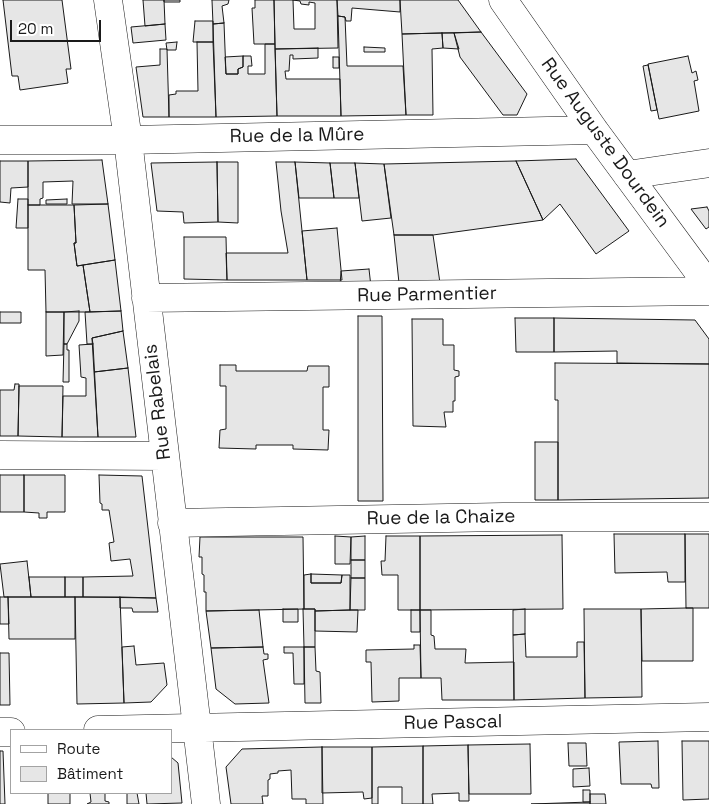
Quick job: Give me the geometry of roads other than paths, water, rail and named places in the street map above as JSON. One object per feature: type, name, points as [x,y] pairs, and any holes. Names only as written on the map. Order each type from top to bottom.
[{"type":"street","name":"Rue Rabelais","points":[[108,0],[128,140],[206,804]]},
{"type":"street","name":"Rue Auguste Dourdein","points":[[503,0],[594,130],[709,286]]},
{"type":"street","name":"Rue de la Mûre","points":[[0,140],[128,140],[594,130]]},
{"type":"street","points":[[627,175],[709,163]]},
{"type":"street","name":"Rue Parmentier","points":[[146,298],[709,291]]},
{"type":"street","points":[[0,455],[164,456]]},
{"type":"street","name":"Rue de la Chaize","points":[[172,523],[503,517],[709,517]]},
{"type":"street","name":"Rue Pascal","points":[[147,729],[709,717]]}]
